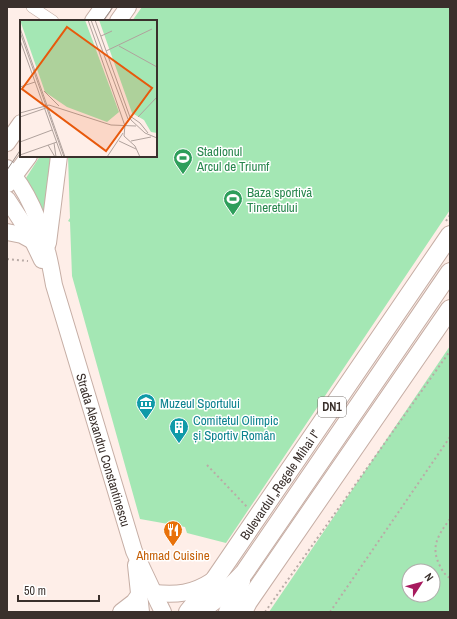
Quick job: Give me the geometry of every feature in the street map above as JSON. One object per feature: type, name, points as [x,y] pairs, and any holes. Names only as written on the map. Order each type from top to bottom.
[{"type":"main road","points":[[94,20],[103,7]]},
{"type":"main road","points":[[119,20],[128,7]]},
{"type":"main road","points":[[7,143],[20,124]]},
{"type":"main road","points":[[9,176],[28,157]]},
{"type":"main road","points":[[45,257],[59,157]]},
{"type":"main road","name":"Strada Alexandru Constantinescu","points":[[9,176],[22,189],[41,229],[45,257],[146,594],[163,612]]},
{"type":"main road","name":"Strada Alexandru Constantinescu","points":[[7,199],[33,241],[45,257]]},
{"type":"main road","points":[[7,232],[22,235],[33,241]]},
{"type":"main road","name":"Bulevardul „Regele Mihai I”","points":[[188,612],[215,579],[450,235]]},
{"type":"main road","name":"Bulevardul „Regele Mihai I”","points":[[196,612],[214,601],[232,586],[244,573],[450,272]]},
{"type":"main road","points":[[246,607],[450,309]]},
{"type":"main road","name":"Bulevardul „Regele Mihai I”","points":[[228,612],[244,573]]},
{"type":"main road","points":[[121,612],[146,594],[172,594],[189,592],[203,587],[215,579]]},
{"type":"main road","points":[[141,612],[146,594]]},
{"type":"street","points":[[32,7],[52,20]]},
{"type":"path","points":[[7,259],[45,257]]},
{"type":"path","points":[[265,612],[450,352]]},
{"type":"path","points":[[330,612],[450,437]]},
{"type":"path","points":[[207,465],[257,517]]},
{"type":"path","points":[[450,519],[435,545],[437,560],[445,575],[450,578]]},
{"type":"green space","name":"Baza sportivă Tineretului","points":[[142,7],[450,7],[450,210],[226,543],[187,533],[185,527],[140,519],[72,276],[70,222],[68,221],[70,218],[68,157],[157,157],[157,20],[133,20]]},
{"type":"green space","points":[[39,157],[52,157],[43,213],[26,178]]},
{"type":"green space","points":[[450,346],[450,612],[269,612]]},
{"type":"tram line","points":[[104,20],[113,7]]},
{"type":"tram line","points":[[7,170],[20,150]]},
{"type":"place","name":"Stadionul Arcul de Triumf","points":[[183,175]]},
{"type":"place","name":"Baza sportivă Tineretului","points":[[233,216]]},
{"type":"place","name":"Muzeul Sportului","points":[[146,420]]},
{"type":"place","name":"Comitetul Olimpic și Sportiv Român","points":[[179,444]]},
{"type":"place","name":"Ahmad Cuisine","points":[[173,547]]}]
